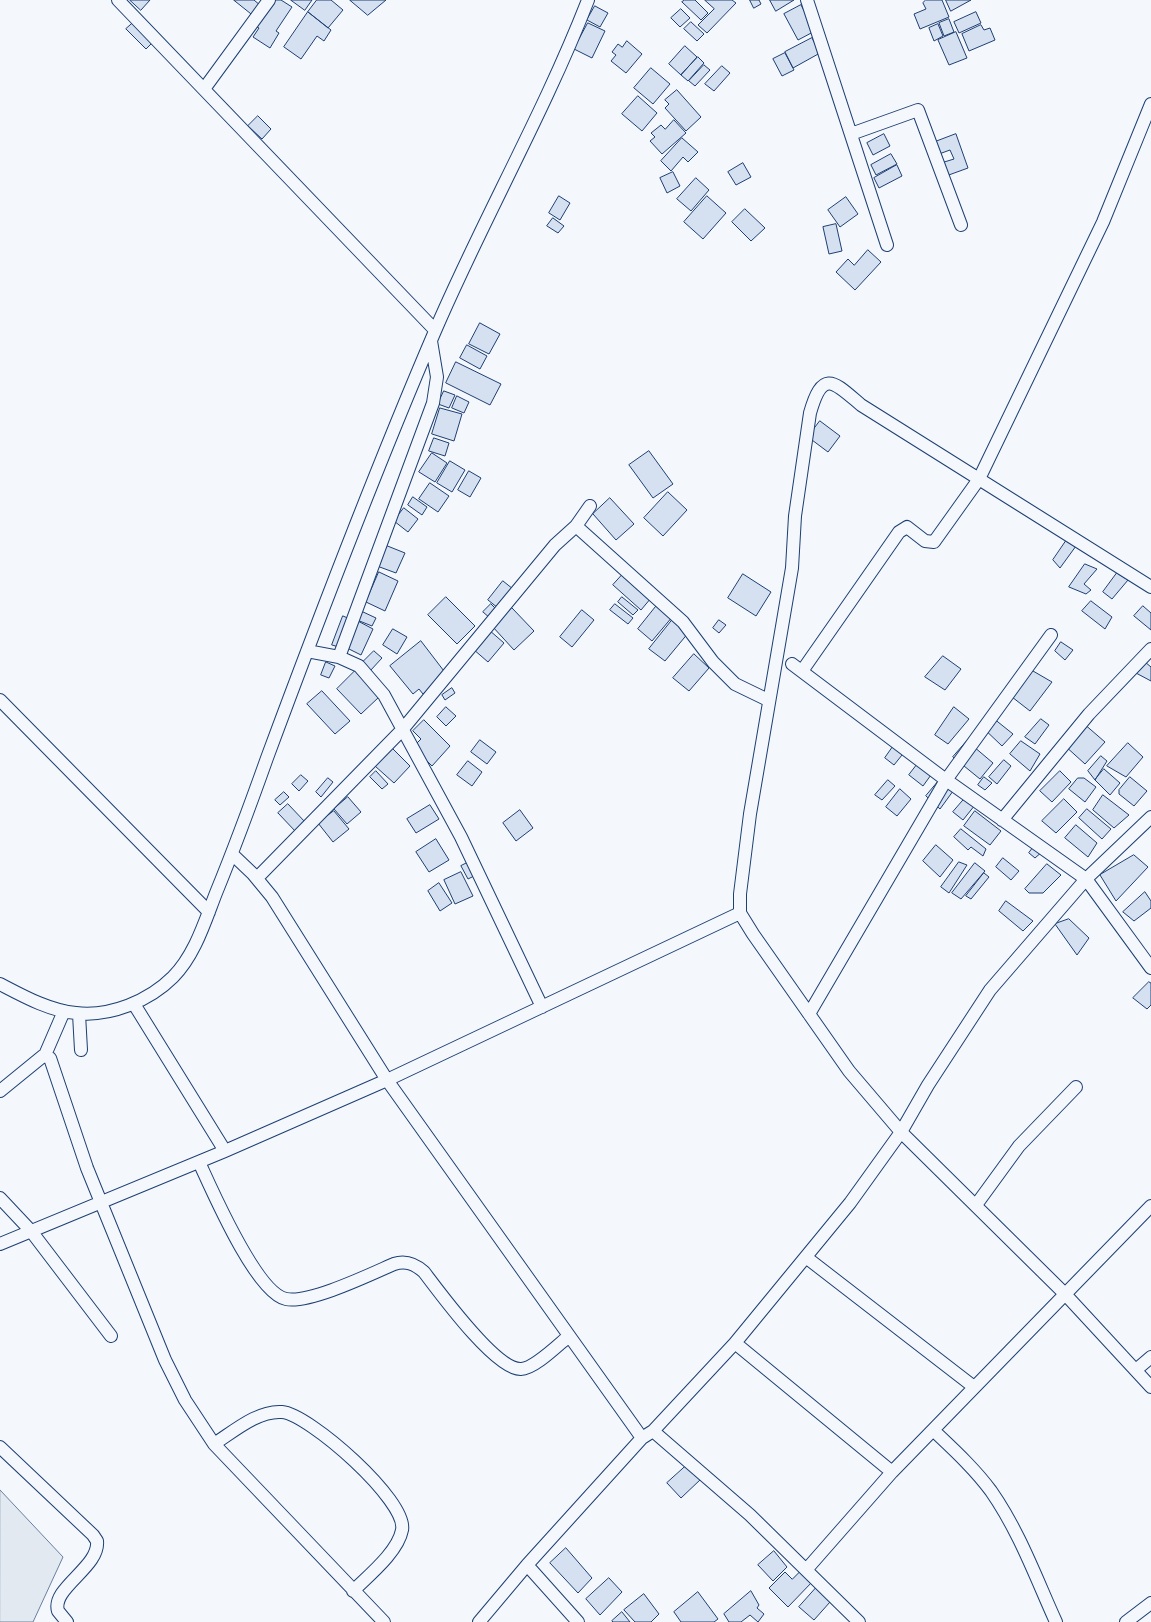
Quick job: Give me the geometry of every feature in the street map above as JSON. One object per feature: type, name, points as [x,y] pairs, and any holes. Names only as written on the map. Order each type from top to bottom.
[{"type":"street","points":[[118,0],[204,89],[433,336],[437,372],[433,403],[332,655]]},
{"type":"street","points":[[204,89],[269,0]]},
{"type":"street","points":[[0,984],[64,1011],[79,1014],[105,1011],[134,1004],[153,994],[174,977],[192,950],[232,854],[307,651],[433,336],[568,50],[588,0]]},
{"type":"street","points":[[807,0],[887,245]]},
{"type":"street","points":[[1151,104],[1104,222],[979,479],[934,542],[925,541],[907,527],[899,532],[797,667],[946,780],[1086,880],[1151,968]]},
{"type":"street","points":[[851,134],[918,110],[962,225]]},
{"type":"street","points":[[1151,587],[861,405],[837,385],[828,383],[820,388],[814,397],[810,413],[795,516],[792,568],[768,700],[740,894],[740,913],[765,954],[849,1071],[901,1132],[1065,1294],[1137,1369],[1151,1387]]},
{"type":"street","points":[[252,872],[402,730],[555,545],[576,526],[590,506]]},
{"type":"street","points":[[576,526],[688,627],[713,662],[735,684],[768,700]]},
{"type":"street","points":[[809,1014],[946,780],[1051,635]]},
{"type":"street","points":[[1002,820],[1089,714],[1151,648]]},
{"type":"street","points":[[307,651],[332,655],[359,666],[376,684],[476,866],[542,1007]]},
{"type":"street","points":[[0,700],[209,912]]},
{"type":"street","points":[[479,1622],[527,1565],[642,1438],[654,1431],[735,1343],[807,1258],[901,1132],[933,1077],[990,990],[1086,880],[1151,817]]},
{"type":"street","points":[[232,854],[252,872],[272,897],[387,1080],[642,1438]]},
{"type":"street","points":[[0,1244],[225,1151],[387,1080],[740,913]]},
{"type":"street","points":[[134,1004],[225,1151]]},
{"type":"street","points":[[0,1091],[45,1055],[64,1011]]},
{"type":"street","points":[[79,1014],[81,1050]]},
{"type":"street","points":[[45,1055],[53,1063],[101,1202],[165,1360],[184,1400],[214,1444],[384,1622]]},
{"type":"street","points":[[976,1204],[1019,1146],[1076,1087]]},
{"type":"street","points":[[199,1162],[223,1214],[260,1277],[270,1291],[284,1299],[305,1298],[394,1264],[406,1262],[415,1265],[424,1272],[486,1348],[511,1367],[527,1368],[569,1336]]},
{"type":"street","points":[[0,1198],[31,1231],[112,1336]]},
{"type":"street","points":[[806,1570],[892,1472],[1151,1206]]},
{"type":"street","points":[[807,1258],[974,1387]]},
{"type":"street","points":[[735,1343],[892,1472]]},
{"type":"street","points":[[1137,1369],[1151,1357]]},
{"type":"street","points":[[214,1444],[269,1413],[289,1413],[321,1432],[392,1500],[401,1518],[403,1528],[400,1538],[383,1561],[353,1591]]},
{"type":"street","points":[[933,1430],[970,1465],[991,1491],[1011,1525],[1056,1622]]},
{"type":"street","points":[[654,1431],[750,1515],[859,1622]]},
{"type":"street","points":[[0,1447],[93,1535],[97,1541],[93,1556],[57,1604],[58,1611],[67,1622]]},
{"type":"street","points":[[527,1565],[578,1622]]},
{"type":"street","points":[[1126,1622],[1151,1603]]},
{"type":"shaded area","points":[[0,1490],[63,1557],[33,1622],[0,1622]]},
{"type":"building","points":[[130,0],[150,0],[141,10]]},
{"type":"building","points":[[234,0],[254,0],[261,6],[253,15]]},
{"type":"building","points":[[271,0],[281,0],[292,7],[276,31],[279,33],[270,48],[253,37],[259,28],[255,26]]},
{"type":"building","points":[[291,0],[312,0],[305,10]]},
{"type":"building","points":[[317,0],[331,0],[343,10],[328,28],[308,12]]},
{"type":"building","points":[[350,0],[386,0],[368,15]]},
{"type":"building","points":[[685,0],[695,0],[708,13],[701,20],[682,2]]},
{"type":"building","points":[[705,0],[732,0],[736,3],[707,33],[698,25],[714,9]]},
{"type":"building","points":[[750,0],[759,0],[761,4],[754,8]]},
{"type":"building","points":[[770,0],[794,0],[776,11]]},
{"type":"building","points":[[926,0],[942,0],[949,17],[920,29],[914,14],[926,9],[923,3]]},
{"type":"building","points":[[946,0],[971,0],[951,11]]},
{"type":"building","points":[[801,5],[815,31],[798,40],[784,14]]},
{"type":"building","points":[[595,6],[608,13],[600,27],[587,20]]},
{"type":"building","points":[[681,9],[690,18],[680,27],[671,18]]},
{"type":"building","points":[[308,12],[331,30],[324,41],[317,36],[301,59],[284,47]]},
{"type":"building","points":[[976,12],[981,23],[959,33],[954,22]]},
{"type":"building","points":[[949,19],[954,32],[944,36],[939,23]]},
{"type":"building","points":[[134,22],[154,41],[146,49],[126,29]]},
{"type":"building","points":[[691,22],[704,34],[697,41],[684,29]]},
{"type":"building","points":[[588,23],[605,31],[592,58],[574,49]]},
{"type":"building","points":[[938,24],[943,36],[934,41],[929,28]]},
{"type":"building","points":[[981,25],[984,30],[990,28],[995,40],[969,51],[962,34]]},
{"type":"building","points":[[956,32],[967,58],[949,65],[938,40]]},
{"type":"building","points":[[812,38],[820,53],[793,68],[785,52]]},
{"type":"building","points":[[627,41],[642,54],[626,73],[611,61],[616,55],[612,52],[618,44],[622,47]]},
{"type":"building","points":[[685,46],[697,57],[681,75],[669,64]]},
{"type":"building","points":[[785,53],[794,70],[782,76],[773,59]]},
{"type":"building","points":[[698,57],[704,63],[688,81],[681,75]]},
{"type":"building","points":[[704,65],[710,70],[695,86],[689,81]]},
{"type":"building","points":[[722,66],[730,73],[714,91],[705,84]]},
{"type":"building","points":[[651,68],[670,84],[653,104],[634,88]]},
{"type":"building","points":[[677,90],[701,117],[686,131],[665,108],[669,104],[665,100]]},
{"type":"building","points":[[638,96],[657,113],[642,131],[622,114]]},
{"type":"building","points":[[258,116],[271,129],[262,139],[248,126]]},
{"type":"building","points":[[674,120],[686,133],[662,154],[650,141],[655,137],[651,133],[661,125],[665,129]]},
{"type":"building","points":[[884,134],[890,146],[873,155],[867,143]]},
{"type":"building","points":[[956,134],[968,168],[946,176],[941,163],[954,159],[950,150],[939,154],[935,142]]},
{"type":"building","points":[[682,138],[698,152],[688,162],[683,157],[671,171],[661,161]]},
{"type":"building","points":[[891,154],[897,164],[876,175],[871,165]]},
{"type":"building","points":[[743,163],[751,177],[736,185],[728,172]]},
{"type":"building","points":[[897,165],[902,176],[879,188],[874,178]]},
{"type":"building","points":[[673,172],[680,186],[667,193],[660,178]]},
{"type":"building","points":[[696,178],[709,190],[691,211],[677,199]]},
{"type":"building","points":[[559,196],[570,203],[560,220],[549,213]]},
{"type":"building","points":[[707,196],[726,213],[703,239],[684,222]]},
{"type":"building","points":[[846,197],[858,214],[840,227],[828,210]]},
{"type":"building","points":[[745,209],[765,228],[751,241],[732,222]]},
{"type":"building","points":[[553,218],[564,226],[558,233],[547,226]]},
{"type":"building","points":[[836,224],[842,251],[829,254],[823,227]]},
{"type":"building","points":[[868,250],[881,262],[855,290],[836,272],[848,259],[854,265]]},
{"type":"building","points":[[480,323],[500,334],[489,354],[469,344]]},
{"type":"building","points":[[467,345],[487,356],[480,369],[460,358]]},
{"type":"building","points":[[456,362],[501,384],[490,405],[446,383]]},
{"type":"building","points":[[444,391],[455,395],[449,408],[438,404]]},
{"type":"building","points":[[457,396],[469,402],[464,413],[452,408]]},
{"type":"building","points":[[440,408],[462,414],[454,441],[432,434]]},
{"type":"building","points":[[820,421],[840,436],[828,452],[808,437]]},
{"type":"building","points":[[434,438],[449,443],[445,456],[429,451]]},
{"type":"building","points":[[649,451],[673,484],[653,498],[629,465]]},
{"type":"building","points":[[432,453],[447,463],[435,482],[419,472]]},
{"type":"building","points":[[450,461],[465,470],[452,492],[437,483]]},
{"type":"building","points":[[469,471],[481,478],[470,497],[458,490]]},
{"type":"building","points":[[430,483],[449,496],[438,512],[419,499]]},
{"type":"building","points":[[668,492],[687,510],[663,536],[644,518]]},
{"type":"building","points":[[413,497],[427,507],[422,515],[408,505]]},
{"type":"building","points":[[610,498],[634,524],[616,540],[593,514]]},
{"type":"building","points":[[404,508],[418,519],[408,532],[394,521]]},
{"type":"building","points":[[1066,541],[1076,546],[1060,568],[1053,560]]},
{"type":"building","points":[[385,545],[405,553],[396,573],[377,566]]},
{"type":"building","points":[[1085,564],[1097,569],[1084,584],[1091,590],[1086,594],[1069,587]]},
{"type":"building","points":[[379,572],[398,581],[385,611],[366,602]]},
{"type":"building","points":[[1117,573],[1128,580],[1112,599],[1103,592]]},
{"type":"building","points":[[623,574],[651,598],[641,610],[613,585]]},
{"type":"building","points":[[743,574],[771,592],[756,616],[728,598]]},
{"type":"building","points":[[503,581],[513,589],[498,608],[488,600]]},
{"type":"building","points":[[446,597],[475,626],[457,644],[428,615]]},
{"type":"building","points":[[622,597],[638,610],[633,615],[618,602]]},
{"type":"building","points":[[1091,601],[1112,617],[1105,629],[1082,611]]},
{"type":"building","points":[[491,604],[497,610],[490,618],[483,612]]},
{"type":"building","points":[[615,604],[633,618],[628,624],[610,610]]},
{"type":"building","points":[[658,604],[673,616],[652,641],[638,629]]},
{"type":"building","points":[[1143,606],[1151,613],[1151,630],[1134,616]]},
{"type":"building","points":[[512,608],[534,631],[514,650],[492,626]]},
{"type":"building","points":[[582,610],[594,620],[572,647],[560,637]]},
{"type":"building","points":[[361,611],[376,618],[372,626],[357,620]]},
{"type":"building","points":[[343,616],[350,619],[339,647],[332,645]]},
{"type":"building","points":[[673,619],[689,632],[665,661],[649,649]]},
{"type":"building","points":[[356,620],[373,629],[361,655],[343,646]]},
{"type":"building","points":[[719,620],[726,625],[719,633],[713,628]]},
{"type":"building","points":[[393,629],[407,637],[397,654],[383,645]]},
{"type":"building","points":[[489,630],[504,643],[488,662],[473,649]]},
{"type":"building","points":[[421,641],[447,675],[423,694],[419,689],[413,694],[390,666]]},
{"type":"building","points":[[1061,642],[1073,650],[1065,660],[1055,651]]},
{"type":"building","points":[[374,651],[382,658],[370,671],[362,663]]},
{"type":"building","points":[[694,654],[709,668],[689,691],[673,678]]},
{"type":"building","points":[[943,656],[961,669],[945,690],[925,677]]},
{"type":"building","points":[[326,662],[335,666],[329,678],[321,675]]},
{"type":"building","points":[[1145,662],[1151,667],[1151,681],[1136,673]]},
{"type":"building","points":[[355,671],[379,697],[361,714],[337,689]]},
{"type":"building","points":[[1033,671],[1052,682],[1030,711],[1012,697]]},
{"type":"building","points":[[452,688],[455,693],[445,700],[442,695]]},
{"type":"building","points":[[322,691],[350,721],[335,734],[307,704]]},
{"type":"building","points":[[446,707],[456,716],[446,726],[437,717]]},
{"type":"building","points":[[954,707],[969,719],[948,744],[935,735]]},
{"type":"building","points":[[988,714],[1013,734],[1002,746],[980,725]]},
{"type":"building","points":[[1041,719],[1049,725],[1035,744],[1025,737]]},
{"type":"building","points":[[424,720],[450,746],[432,766],[413,747],[421,739],[413,731]]},
{"type":"building","points":[[1083,723],[1105,742],[1085,764],[1064,745]]},
{"type":"building","points":[[899,738],[910,745],[894,765],[885,758]]},
{"type":"building","points":[[480,740],[496,752],[487,764],[471,752]]},
{"type":"building","points":[[967,741],[993,763],[980,779],[953,757]]},
{"type":"building","points":[[1021,741],[1040,754],[1030,771],[1010,754]]},
{"type":"building","points":[[1128,743],[1143,757],[1126,777],[1107,766]]},
{"type":"building","points":[[392,748],[410,766],[394,783],[375,766]]},
{"type":"building","points":[[1101,756],[1107,761],[1095,780],[1088,771]]},
{"type":"building","points":[[923,757],[936,768],[923,786],[909,775]]},
{"type":"building","points":[[1004,760],[1011,766],[997,784],[989,777]]},
{"type":"building","points":[[468,761],[482,772],[472,786],[457,775]]},
{"type":"building","points":[[1104,769],[1120,783],[1110,795],[1095,780]]},
{"type":"building","points":[[376,771],[388,784],[382,789],[370,777]]},
{"type":"building","points":[[1060,771],[1071,782],[1052,802],[1040,791]]},
{"type":"building","points":[[301,775],[308,781],[299,791],[292,784]]},
{"type":"building","points":[[942,777],[956,787],[940,809],[926,796]]},
{"type":"building","points":[[984,777],[992,783],[985,790],[978,785]]},
{"type":"building","points":[[1130,777],[1147,791],[1134,806],[1119,794],[1119,790]]},
{"type":"building","points":[[328,778],[333,782],[321,797],[316,792]]},
{"type":"building","points":[[1078,778],[1084,778],[1096,787],[1085,802],[1069,789]]},
{"type":"building","points":[[888,780],[895,786],[882,800],[875,795]]},
{"type":"building","points":[[900,789],[911,799],[897,816],[886,807]]},
{"type":"building","points":[[284,792],[289,797],[280,805],[275,800]]},
{"type":"building","points":[[1103,795],[1129,815],[1114,828],[1093,810]]},
{"type":"building","points":[[348,797],[361,812],[347,824],[334,809]]},
{"type":"building","points":[[966,797],[975,805],[963,820],[953,812]]},
{"type":"building","points":[[1064,799],[1077,812],[1056,833],[1042,821]]},
{"type":"building","points":[[288,804],[306,823],[296,832],[278,813]]},
{"type":"building","points":[[430,805],[439,819],[416,833],[407,819]]},
{"type":"building","points":[[1087,809],[1111,829],[1102,839],[1079,818]]},
{"type":"building","points":[[520,810],[533,828],[516,841],[503,823]]},
{"type":"building","points":[[334,811],[349,829],[333,842],[318,823]]},
{"type":"building","points":[[975,811],[1001,831],[990,845],[964,826]]},
{"type":"building","points":[[1076,825],[1097,843],[1088,857],[1065,838]]},
{"type":"building","points":[[961,829],[986,849],[983,856],[971,847],[968,850],[954,837]]},
{"type":"building","points":[[436,839],[449,860],[429,872],[416,852]]},
{"type":"building","points":[[936,845],[953,860],[940,877],[923,861]]},
{"type":"building","points":[[1035,845],[1043,851],[1035,858],[1029,853]]},
{"type":"building","points":[[1134,855],[1148,867],[1116,901],[1100,875]]},
{"type":"building","points":[[1003,858],[1019,871],[1011,880],[996,867]]},
{"type":"building","points":[[959,862],[967,865],[949,893],[941,887]]},
{"type":"building","points":[[467,863],[474,876],[468,879],[461,866]]},
{"type":"building","points":[[975,863],[985,871],[961,899],[952,893]]},
{"type":"building","points":[[1047,864],[1061,875],[1043,893],[1029,893],[1025,889]]},
{"type":"building","points":[[461,872],[473,896],[455,904],[444,880]]},
{"type":"building","points":[[984,873],[989,877],[971,899],[966,896]]},
{"type":"building","points":[[439,883],[452,903],[440,911],[428,891]]},
{"type":"building","points":[[1145,892],[1151,901],[1151,908],[1134,921],[1123,912]]},
{"type":"building","points":[[1006,901],[1033,921],[1023,931],[999,911]]},
{"type":"building","points":[[1069,919],[1089,938],[1077,955],[1055,924]]},
{"type":"building","points":[[1149,982],[1151,983],[1151,1005],[1147,1009],[1133,998]]},
{"type":"building","points":[[687,1465],[701,1479],[681,1498],[667,1483]]},
{"type":"building","points":[[566,1548],[592,1578],[578,1593],[550,1563]]},
{"type":"building","points":[[774,1551],[787,1567],[773,1581],[758,1565]]},
{"type":"building","points":[[802,1570],[813,1581],[788,1607],[769,1588],[785,1572],[792,1579]]},
{"type":"building","points":[[609,1578],[622,1592],[600,1615],[586,1599]]},
{"type":"building","points":[[816,1588],[830,1602],[814,1620],[799,1607]]},
{"type":"building","points":[[751,1591],[759,1605],[757,1608],[764,1614],[758,1622],[750,1615],[741,1622],[729,1622],[724,1614]]},
{"type":"building","points":[[698,1592],[718,1619],[714,1622],[681,1622],[674,1612]]},
{"type":"building","points":[[644,1594],[659,1614],[651,1622],[635,1622],[624,1610]]},
{"type":"building","points":[[622,1612],[630,1622],[612,1621]]}]
